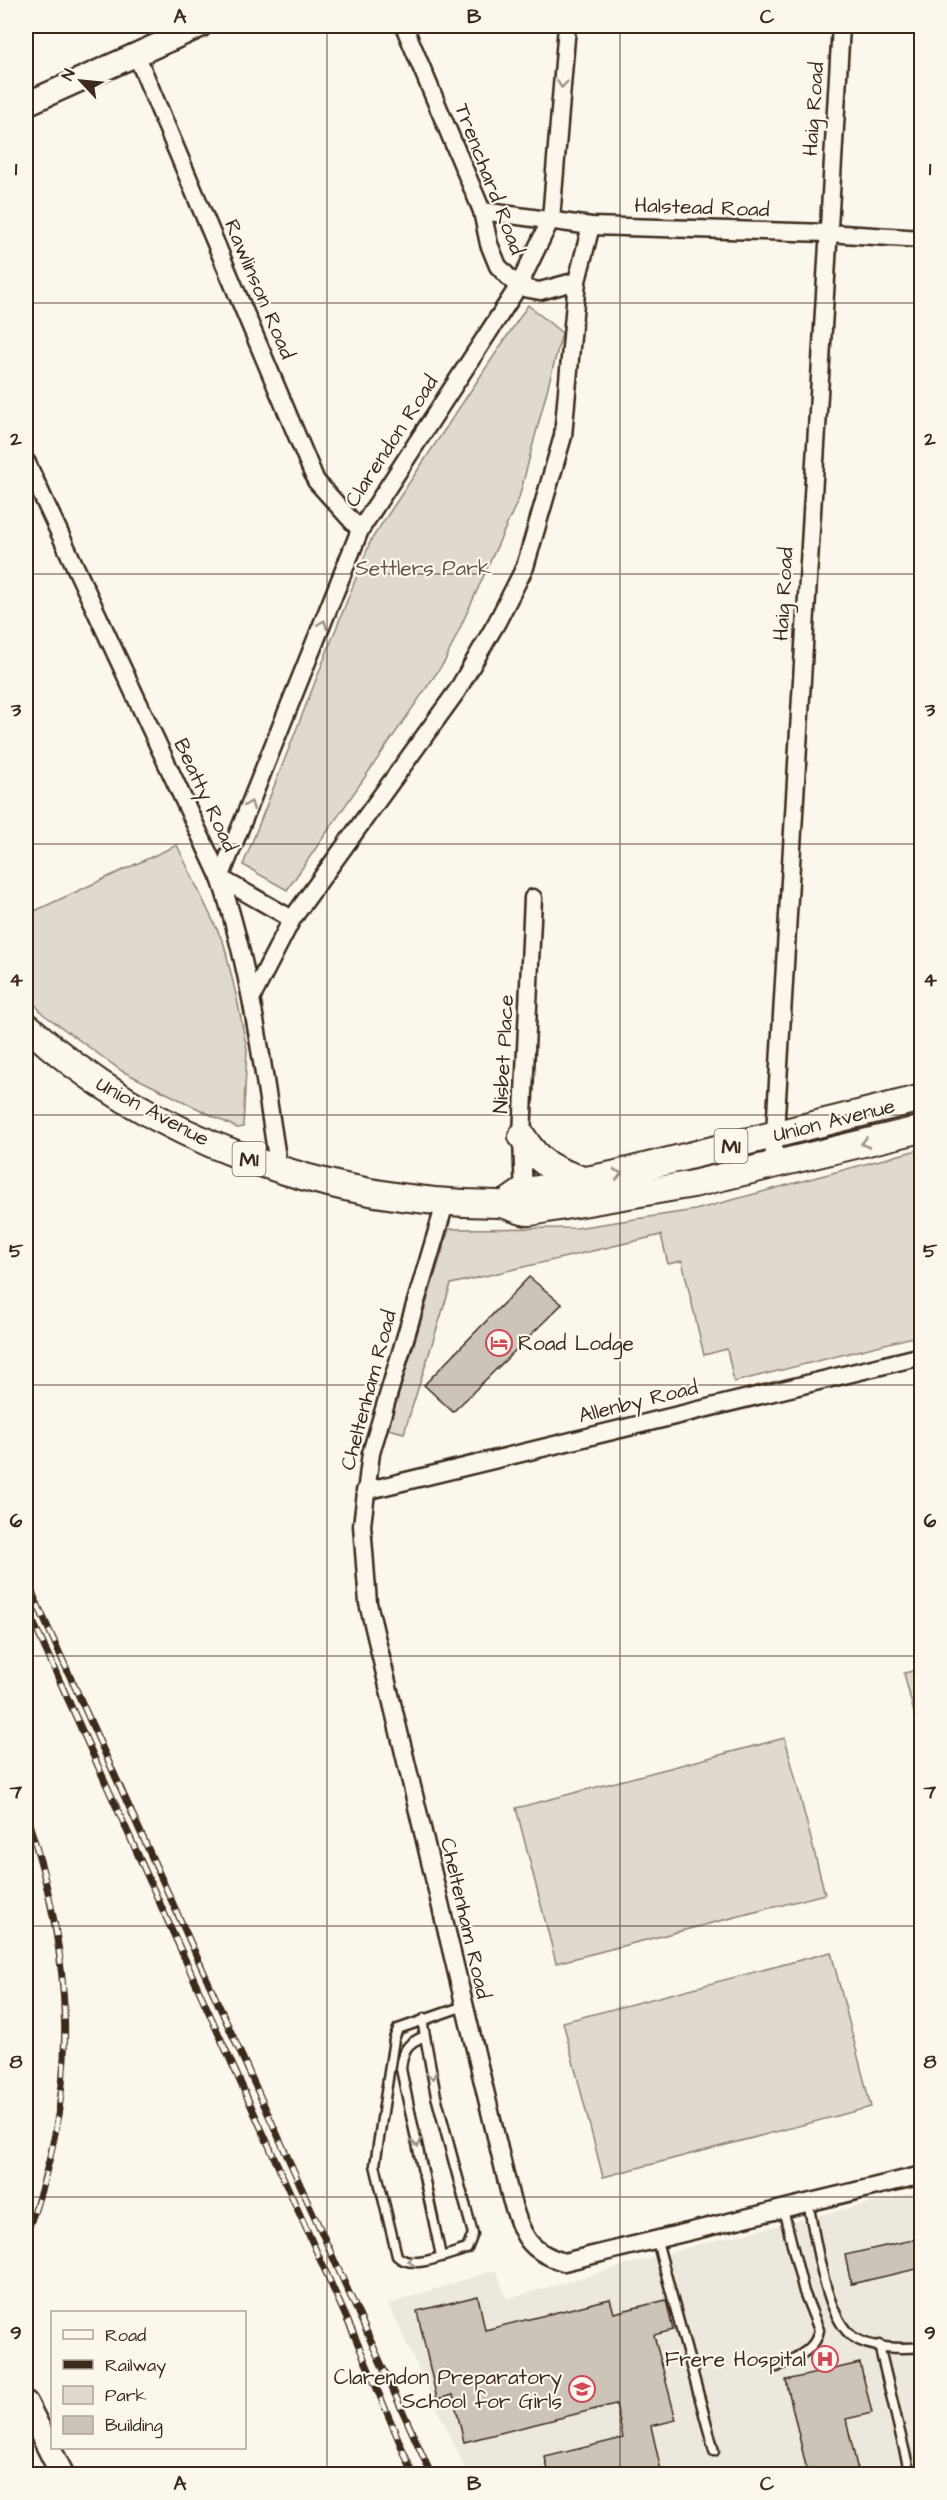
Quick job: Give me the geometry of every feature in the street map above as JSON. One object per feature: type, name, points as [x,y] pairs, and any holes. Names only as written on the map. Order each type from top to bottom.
[{"type":"main road","name":"Union Avenue","points":[[26,1025],[86,1074],[116,1094],[182,1130],[279,1170],[325,1184],[445,1204],[518,1203],[693,1184],[921,1129]]},
{"type":"main road","name":"Union Avenue","points":[[518,1203],[583,1180],[921,1098]]},
{"type":"main road","points":[[522,1136],[536,1158],[546,1166],[583,1180]]},
{"type":"street","points":[[26,104],[136,54],[166,33],[200,26]]},
{"type":"street","name":"Trenchard Road","points":[[404,26],[482,211],[489,244],[498,266],[518,287],[540,291],[577,281]]},
{"type":"street","name":"Clarendon Road","points":[[220,878],[360,530],[518,287],[550,219],[567,26]]},
{"type":"street","name":"Haig Road","points":[[773,1166],[773,1135],[841,26]]},
{"type":"street","name":"Rawlinson Road","points":[[136,54],[316,481],[360,530]]},
{"type":"street","name":"Halstead Road","points":[[482,211],[591,226],[827,233],[921,239]]},
{"type":"street","points":[[252,997],[292,919],[457,691],[497,622],[525,567],[563,436],[577,281],[591,226]]},
{"type":"street","name":"Beatty Road","points":[[26,461],[220,878],[232,914],[252,997],[279,1170]]},
{"type":"street","points":[[220,878],[292,919]]},
{"type":"street","name":"Nisbet Place","points":[[518,1203],[533,898]]},
{"type":"street","name":"Cheltenham Road","points":[[445,1204],[371,1453],[365,1491],[362,1548],[368,1603],[511,2199],[522,2232],[532,2246],[548,2257],[564,2262],[921,2175]]},
{"type":"street","name":"Allenby Road","points":[[365,1491],[921,1356]]},
{"type":"street","points":[[26,2403],[62,2475]]},
{"type":"lane","points":[[425,2018],[425,2036],[436,2096],[473,2235],[467,2249],[413,2263],[402,2261],[397,2256],[375,2165],[394,2039],[398,2029],[425,2018],[464,2006]]},
{"type":"lane","points":[[425,2036],[410,2042],[405,2048],[401,2069],[441,2256]]},
{"type":"lane","points":[[808,2203],[832,2310],[843,2328],[855,2339],[879,2345],[921,2347]]},
{"type":"lane","points":[[777,2367],[806,2351],[818,2337],[819,2330],[804,2292],[783,2210]]},
{"type":"lane","points":[[657,2241],[714,2451]]},
{"type":"lane","points":[[879,2345],[910,2475]]},
{"type":"shaded area","points":[[921,2191],[921,2474],[468,2474],[388,2304],[496,2270],[507,2299],[700,2244]]},
{"type":"green space","name":"Settlers Park","points":[[528,305],[562,333],[519,498],[445,661],[287,890],[243,865],[371,540]]},
{"type":"green space","points":[[177,845],[224,944],[237,999],[247,1049],[243,1127],[237,1128],[122,1071],[43,1014],[26,994],[26,915]]},
{"type":"green space","points":[[921,1149],[921,1335],[734,1382],[727,1349],[704,1355],[682,1261],[668,1264],[661,1235],[451,1284],[404,1433],[388,1429],[449,1229],[576,1228],[695,1210]]},
{"type":"green space","points":[[922,1669],[921,1741],[904,1673]]},
{"type":"green space","points":[[785,1738],[825,1894],[556,1963],[516,1808]]},
{"type":"green space","points":[[831,1952],[871,2107],[603,2177],[563,2022]]},
{"type":"building","name":"Road Lodge","points":[[529,1277],[562,1304],[453,1412],[424,1385]]},
{"type":"building","points":[[921,2238],[921,2268],[851,2284],[845,2255]]},
{"type":"building","points":[[478,2296],[485,2330],[610,2299],[614,2313],[666,2300],[673,2330],[654,2335],[676,2420],[651,2426],[662,2475],[549,2475],[545,2457],[623,2438],[616,2404],[464,2442],[453,2395],[437,2399],[417,2311]]},
{"type":"building","points":[[860,2363],[872,2413],[846,2419],[859,2475],[808,2475],[786,2380]]},
{"type":"railway","points":[[26,1579],[431,2474]]},
{"type":"railway","points":[[26,1606],[355,2337],[413,2474]]},
{"type":"railway","points":[[26,1814],[54,1920],[62,1973],[65,2024],[63,2076],[56,2129],[44,2181],[26,2235]]},
{"type":"place","name":"Road Lodge","points":[[499,1343]]},
{"type":"place","name":"Frere Hospital","points":[[825,2359]]},
{"type":"place","name":"Clarendon Preparatory School for Girls","points":[[582,2389]]}]
